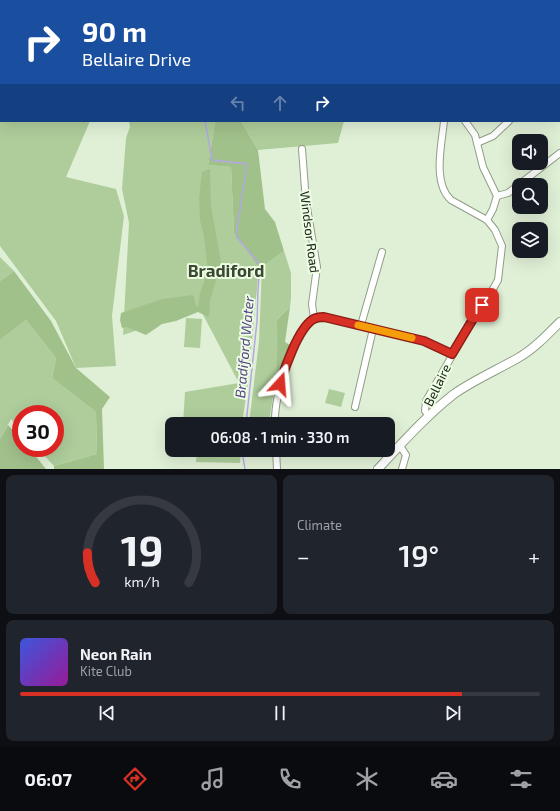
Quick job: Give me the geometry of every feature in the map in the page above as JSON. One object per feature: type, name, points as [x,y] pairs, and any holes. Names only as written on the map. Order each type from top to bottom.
[{"type":"street","points":[[444,122],[439,166],[446,195],[451,200],[487,220],[493,209],[497,196],[483,167],[473,131],[466,122]]},
{"type":"street","points":[[477,144],[493,136],[508,122]]},
{"type":"street","name":"Windsor Road","points":[[302,149],[306,202],[317,267],[312,304],[314,319]]},
{"type":"street","points":[[497,196],[508,193],[560,153]]},
{"type":"street","name":"Bellaire","points":[[429,416],[425,411],[425,405],[452,354],[476,314],[497,284],[502,246],[495,230],[487,220]]},
{"type":"street","points":[[360,326],[382,252]]},
{"type":"street","points":[[276,417],[277,396],[284,371],[294,346],[305,328],[314,319],[324,317],[424,341],[452,354]]},
{"type":"street","points":[[378,469],[429,416],[454,395],[493,370],[518,358],[532,348],[560,322]]},
{"type":"street","points":[[355,407],[373,329]]},
{"type":"street","points":[[400,446],[406,455],[402,469]]},
{"type":"street","points":[[276,457],[277,469]]},
{"type":"green space","points":[[0,122],[90,122],[66,177],[116,189],[124,216],[112,316],[116,366],[76,368],[56,321],[0,246]]},
{"type":"green space","points":[[129,122],[215,123],[208,165],[231,167],[234,233],[259,268],[248,383],[243,417],[183,417],[185,392],[239,383],[200,309],[123,335],[129,223],[122,189],[126,138],[130,127]]},
{"type":"green space","points":[[214,122],[242,122],[258,150],[265,209],[275,222],[284,251],[259,268],[234,233],[231,167],[208,165],[215,123]]},
{"type":"green space","points":[[242,122],[344,122],[338,143],[258,150]]},
{"type":"green space","points":[[210,169],[211,206],[221,262],[210,301],[210,311],[208,317],[198,312],[176,321],[162,324],[146,335],[127,327],[122,328],[120,320],[121,313],[162,299],[193,295],[198,307],[200,294],[208,270],[204,237],[200,220],[199,198],[202,172]]},
{"type":"green space","points":[[284,251],[291,273],[291,298],[290,307],[277,320],[276,378],[270,417],[250,417],[259,341],[262,267]]},
{"type":"green space","points":[[0,257],[14,271],[0,281]]},
{"type":"green space","points":[[14,271],[51,321],[76,368],[110,397],[102,409],[104,469],[54,469],[54,466],[97,454],[96,412],[52,378],[56,358],[26,320],[0,340],[0,281]]},
{"type":"green space","points":[[290,307],[285,342],[290,345],[276,378],[277,320]]},
{"type":"green space","points":[[186,318],[202,319],[200,348],[184,347]]},
{"type":"green space","points":[[26,320],[56,358],[52,378],[96,412],[97,454],[54,466],[46,457],[64,457],[64,405],[12,405],[12,420],[11,419],[0,439],[0,340]]},
{"type":"green space","points":[[329,389],[345,393],[341,407],[325,403]]},
{"type":"green space","points":[[8,425],[12,429],[12,457],[36,457],[46,469],[0,469],[0,439]]},
{"type":"green space","points":[[196,457],[240,457],[240,463],[196,462]]},
{"type":"waterway","name":"Bradiford Water","points":[[205,122],[212,160],[247,164],[236,236],[260,265],[257,321],[247,417]]},
{"type":"waterway","name":"Bradiford Water","points":[[243,457],[245,469]]},
{"type":"slow traffic","points":[[358,325],[412,338]]},
{"type":"district","name":"Bradiford","points":[[226,270]]},
{"type":"route","points":[[280,384],[294,346],[308,324],[317,317],[324,317],[424,341],[452,354],[482,305]]}]
